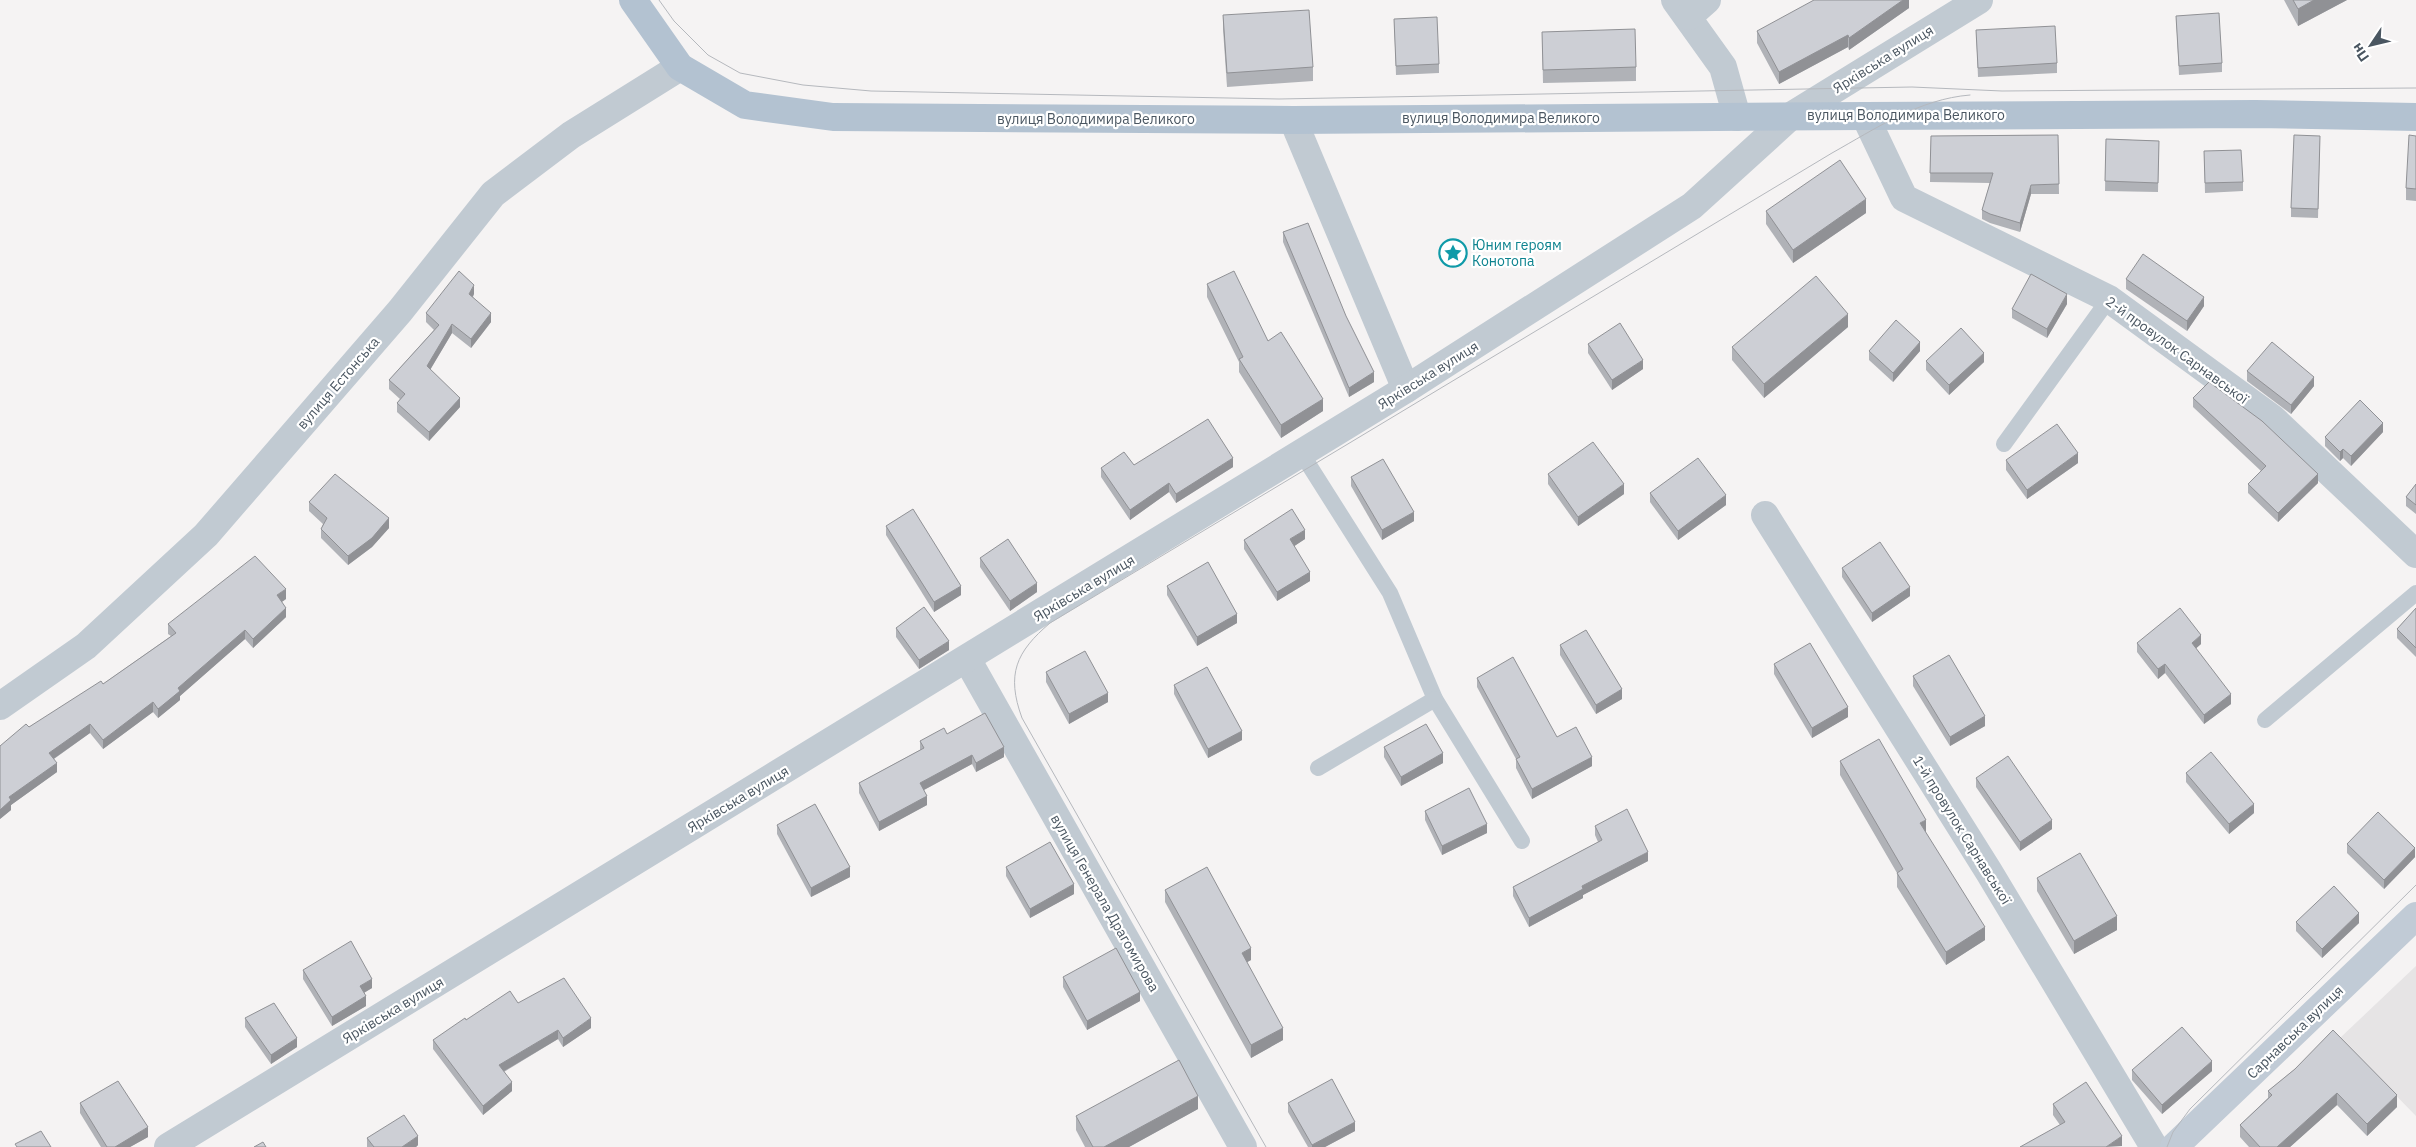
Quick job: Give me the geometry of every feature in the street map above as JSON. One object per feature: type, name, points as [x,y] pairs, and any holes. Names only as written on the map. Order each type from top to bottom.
[{"type":"main road","name":"вулиця Володимира Великого","points":[[633,0],[680,67],[745,105],[833,117],[1293,120],[2256,114],[2416,116]]},
{"type":"street","name":"Ярківська вулиця","points":[[168,1147],[1406,389],[1692,206],[1791,116],[1979,0]]},
{"type":"street","points":[[1690,5],[1723,67],[1736,117]]},
{"type":"street","name":"вулиця Естонська","points":[[0,706],[86,646],[206,535],[400,311],[493,194],[571,135],[680,67]]},
{"type":"street","name":"2-й провулок Сарнавської","points":[[1865,116],[1904,198],[2109,299],[2272,418],[2416,554]]},
{"type":"street","points":[[1293,120],[1406,389]]},
{"type":"street","name":"1-й провулок Сарнавської","points":[[1765,515],[1989,872],[2154,1147]]},
{"type":"street","name":"вулиця Генерала Драгомирова","points":[[966,659],[1243,1147]]},
{"type":"street","name":"Сарнавська вулиця","points":[[2174,1147],[2416,916]]},
{"type":"lane","points":[[2004,444],[2109,299]]},
{"type":"lane","points":[[1302,454],[1390,593],[1435,699],[1522,841]]},
{"type":"lane","points":[[2265,720],[2416,593]]},
{"type":"lane","points":[[1318,768],[1435,699]]},
{"type":"shaded area","points":[[2416,966],[2416,1116],[2340,1038]]},
{"type":"building","points":[[1814,0],[1903,0],[1849,38],[1848,35],[1779,72],[1757,31]]},
{"type":"building","points":[[2293,0],[2314,0],[2298,9]]},
{"type":"building","points":[[1309,10],[1313,67],[1227,73],[1223,15]]},
{"type":"building","points":[[2219,13],[2222,63],[2179,66],[2176,16]]},
{"type":"building","points":[[1437,17],[1439,64],[1396,66],[1394,19]]},
{"type":"building","points":[[2055,26],[2057,63],[1978,68],[1976,30]]},
{"type":"building","points":[[1635,29],[1636,67],[1543,70],[1542,32]]},
{"type":"building","points":[[2058,135],[2059,184],[2031,185],[2020,223],[1982,210],[1993,173],[1930,173],[1931,136]]},
{"type":"building","points":[[2294,135],[2320,136],[2318,209],[2291,208]]},
{"type":"building","points":[[2409,135],[2416,136],[2416,189],[2406,188]]},
{"type":"building","points":[[2106,139],[2159,141],[2158,183],[2105,181]]},
{"type":"building","points":[[2241,150],[2243,182],[2205,183],[2204,151]]},
{"type":"building","points":[[1840,160],[1866,199],[1793,250],[1766,211]]},
{"type":"building","points":[[1308,223],[1346,316],[1374,372],[1349,388],[1283,232]]},
{"type":"building","points":[[2143,254],[2204,297],[2187,321],[2126,279]]},
{"type":"building","points":[[459,271],[474,285],[469,294],[491,313],[471,339],[452,324],[427,366],[460,398],[429,432],[397,403],[405,394],[389,380],[439,325],[426,313]]},
{"type":"building","points":[[1234,271],[1268,341],[1281,332],[1323,399],[1281,425],[1239,359],[1243,357],[1207,284]]},
{"type":"building","points":[[2031,274],[2067,294],[2047,329],[2012,309]]},
{"type":"building","points":[[1816,276],[1848,314],[1764,384],[1732,347]]},
{"type":"building","points":[[1896,320],[1920,342],[1893,373],[1869,351]]},
{"type":"building","points":[[1620,323],[1643,360],[1612,380],[1588,344]]},
{"type":"building","points":[[1961,328],[1984,353],[1949,385],[1926,361]]},
{"type":"building","points":[[2272,342],[2314,377],[2291,405],[2247,371]]},
{"type":"building","points":[[2209,382],[2262,421],[2318,474],[2278,513],[2248,484],[2266,466],[2193,398]]},
{"type":"building","points":[[2360,400],[2383,423],[2351,456],[2343,449],[2340,452],[2325,437]]},
{"type":"building","points":[[1208,419],[1233,458],[1176,494],[1169,483],[1130,510],[1101,468],[1124,452],[1134,465]]},
{"type":"building","points":[[2057,424],[2078,453],[2027,490],[2006,460]]},
{"type":"building","points":[[1593,442],[1624,484],[1578,517],[1548,474]]},
{"type":"building","points":[[1698,458],[1726,495],[1678,531],[1650,493]]},
{"type":"building","points":[[1383,459],[1414,512],[1382,530],[1351,477]]},
{"type":"building","points":[[335,474],[389,518],[372,538],[348,556],[321,529],[327,518],[309,502]]},
{"type":"building","points":[[2416,484],[2416,505],[2406,497]]},
{"type":"building","points":[[913,509],[961,586],[934,602],[886,526]]},
{"type":"building","points":[[1292,509],[1305,530],[1290,539],[1310,572],[1277,592],[1244,540]]},
{"type":"building","points":[[1008,539],[1037,583],[1010,601],[980,558]]},
{"type":"building","points":[[1880,542],[1910,587],[1872,613],[1842,568]]},
{"type":"building","points":[[255,556],[286,589],[277,595],[286,608],[253,639],[245,630],[178,688],[180,691],[158,709],[153,702],[103,740],[90,724],[49,753],[57,763],[9,797],[11,800],[0,810],[0,746],[26,724],[29,727],[101,681],[103,684],[176,633],[168,624]]},
{"type":"building","points":[[1208,562],[1237,614],[1197,637],[1167,586]]},
{"type":"building","points":[[924,607],[949,641],[919,660],[896,628]]},
{"type":"building","points":[[2180,608],[2201,635],[2192,643],[2231,694],[2204,715],[2165,664],[2158,669],[2137,643]]},
{"type":"building","points":[[2416,608],[2416,648],[2397,629]]},
{"type":"building","points":[[1586,630],[1622,689],[1596,705],[1560,645]]},
{"type":"building","points":[[1810,643],[1848,707],[1812,728],[1774,664]]},
{"type":"building","points":[[1085,651],[1108,693],[1069,714],[1046,672]]},
{"type":"building","points":[[1949,655],[1985,716],[1950,737],[1913,676]]},
{"type":"building","points":[[1513,657],[1557,737],[1576,727],[1592,757],[1532,789],[1516,759],[1520,757],[1477,678]]},
{"type":"building","points":[[1207,667],[1242,731],[1208,749],[1174,685]]},
{"type":"building","points":[[985,713],[1004,747],[976,763],[972,755],[920,783],[927,796],[879,822],[859,783],[924,748],[920,741],[944,728],[947,734]]},
{"type":"building","points":[[1426,724],[1443,753],[1401,777],[1384,747]]},
{"type":"building","points":[[1879,739],[1926,820],[1920,823],[1985,927],[1946,952],[1897,873],[1903,869],[1840,761]]},
{"type":"building","points":[[2211,752],[2254,804],[2229,824],[2186,773]]},
{"type":"building","points":[[2008,756],[2052,820],[2020,842],[1976,778]]},
{"type":"building","points":[[1469,788],[1487,824],[1442,846],[1425,811]]},
{"type":"building","points":[[815,804],[850,867],[811,888],[777,825]]},
{"type":"building","points":[[1627,809],[1648,852],[1582,886],[1583,889],[1529,918],[1513,887],[1602,840],[1595,826]]},
{"type":"building","points":[[2378,812],[2415,848],[2384,880],[2347,844]]},
{"type":"building","points":[[1050,842],[1074,884],[1030,909],[1006,867]]},
{"type":"building","points":[[2080,853],[2117,916],[2074,941],[2037,878]]},
{"type":"building","points":[[1207,867],[1251,948],[1242,953],[1283,1028],[1251,1045],[1165,890]]},
{"type":"building","points":[[2334,886],[2359,913],[2322,949],[2296,922]]},
{"type":"building","points":[[351,941],[372,979],[360,986],[366,996],[332,1017],[303,970]]},
{"type":"building","points":[[1116,948],[1140,992],[1087,1021],[1063,977]]},
{"type":"building","points":[[564,978],[591,1018],[563,1038],[558,1030],[499,1065],[512,1082],[483,1106],[433,1040],[510,991],[518,1003]]},
{"type":"building","points":[[274,1003],[297,1038],[271,1055],[245,1018]]},
{"type":"building","points":[[2182,1027],[2212,1061],[2162,1105],[2132,1070]]},
{"type":"building","points":[[2333,1030],[2397,1095],[2367,1124],[2337,1093],[2277,1147],[2260,1147],[2240,1125],[2272,1095],[2268,1091],[2295,1069]]},
{"type":"building","points":[[1179,1060],[1198,1096],[1104,1147],[1093,1147],[1076,1116]]},
{"type":"building","points":[[1332,1079],[1355,1122],[1312,1145],[1288,1103]]},
{"type":"building","points":[[118,1081],[148,1127],[115,1147],[107,1147],[80,1103]]},
{"type":"building","points":[[2086,1082],[2122,1136],[2106,1147],[2020,1147],[2065,1122],[2053,1104]]},
{"type":"building","points":[[404,1115],[418,1136],[402,1147],[374,1147],[367,1138]]},
{"type":"building","points":[[41,1131],[51,1147],[17,1147],[15,1144]]},
{"type":"building","points":[[263,1142],[266,1147],[254,1147]]},
{"type":"tram line","points":[[659,0],[674,21],[708,55],[740,73],[803,85],[871,91],[1279,99],[1912,87],[2002,91],[2416,88]]},
{"type":"tram line","points":[[1266,1147],[1022,718],[1015,689],[1017,665],[1022,654],[1038,634],[1050,623],[1832,153],[1898,116],[1933,102],[1970,95]]},
{"type":"tram line","points":[[2167,1147],[2173,1132],[2190,1109],[2416,885]]},
{"type":"place","name":"Юним героям Конотопа","points":[[1453,253]]}]
